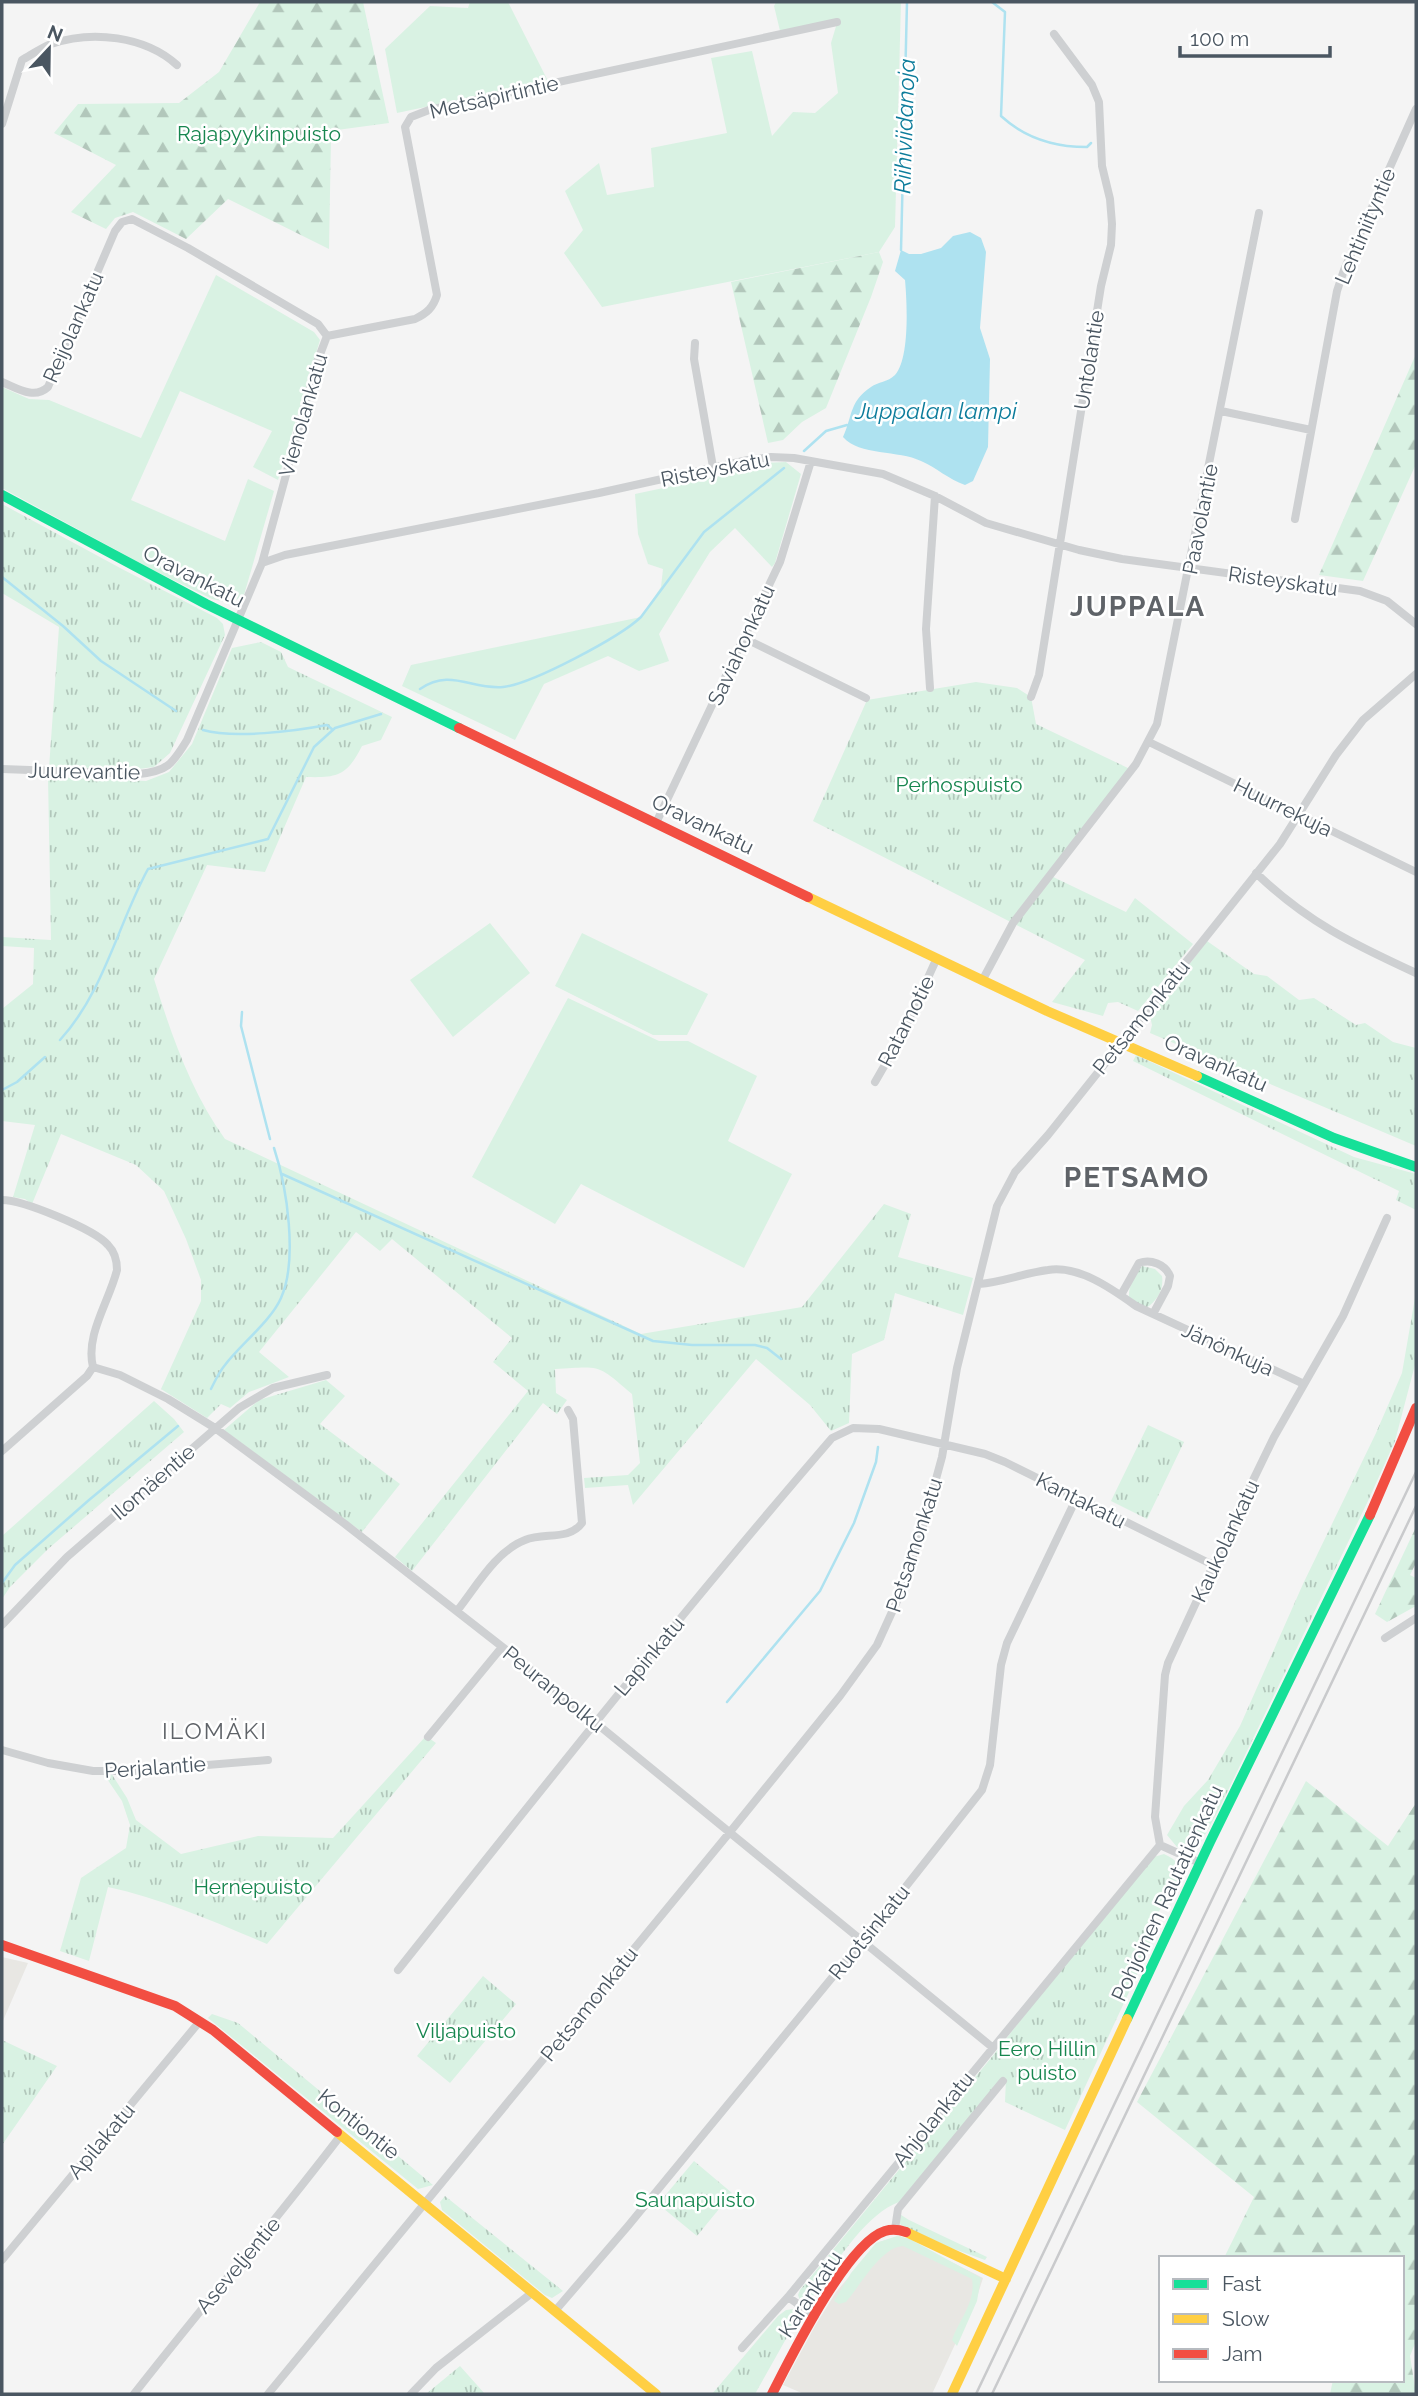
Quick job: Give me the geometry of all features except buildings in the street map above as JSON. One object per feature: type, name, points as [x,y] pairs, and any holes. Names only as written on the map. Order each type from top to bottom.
[{"type":"street","name":"Metsäpirtintie","points":[[327,336],[415,319],[428,313],[434,304],[437,295],[405,127],[411,117],[429,110],[837,22]]},
{"type":"street","name":"Untolantie","points":[[1031,697],[1039,675],[1101,286],[1111,245],[1112,223],[1102,166],[1099,102],[1092,85],[1054,34]]},
{"type":"street","points":[[2,124],[22,60],[49,45],[68,39],[115,37],[169,58],[177,65]]},
{"type":"street","name":"Lehtiniityntie","points":[[1295,519],[1331,316],[1340,280],[1416,109]]},
{"type":"street","name":"Paavolantie","points":[[982,981],[1013,923],[1112,797],[1149,742],[1163,704],[1259,213]]},
{"type":"street","name":"Vienolankatu","points":[[122,222],[132,219],[188,248],[318,324],[327,336],[316,365],[262,564]]},
{"type":"street","name":"Reijolankatu","points":[[2,382],[34,394],[48,387],[96,273],[115,231],[122,222]]},
{"type":"street","points":[[695,343],[694,359],[713,467]]},
{"type":"street","points":[[1221,411],[1311,430]]},
{"type":"street","name":"Risteyskatu","points":[[262,564],[285,555],[771,457],[883,474],[935,496],[986,523],[1122,559],[1360,591],[1387,601],[1416,624]]},
{"type":"street","name":"Saviahonkatu","points":[[656,823],[786,545],[811,461]]},
{"type":"street","name":"Oravankatu","points":[[2,495],[239,620],[936,960],[1334,1138],[1416,1165]]},
{"type":"street","points":[[930,688],[926,629],[935,496]]},
{"type":"street","points":[[239,620],[262,564]]},
{"type":"street","name":"Juurevantie","points":[[2,769],[139,774],[166,768],[187,740],[239,620]]},
{"type":"street","points":[[744,638],[866,698]]},
{"type":"street","name":"Petsamonkatu","points":[[268,2394],[730,1832],[840,1696],[877,1645],[902,1590],[924,1523],[945,1445],[957,1368],[979,1284],[991,1224],[1004,1190],[1015,1172],[1048,1135],[1280,844],[1336,755],[1363,720],[1416,674]]},
{"type":"street","name":"Huurrekuja","points":[[1149,742],[1416,872]]},
{"type":"street","points":[[1256,873],[1293,907],[1310,918],[1356,945],[1416,973]]},
{"type":"street","name":"Ratamotie","points":[[875,1082],[900,1040],[936,960]]},
{"type":"street","points":[[2,1200],[24,1203],[100,1238],[113,1251],[117,1261],[117,1270],[91,1344],[90,1358],[93,1367],[87,1376],[2,1451]]},
{"type":"street","name":"Kaukolankatu","points":[[1160,1845],[1155,1817],[1165,1675],[1178,1639],[1275,1437],[1343,1317],[1387,1218]]},
{"type":"street","points":[[1121,1295],[1139,1263],[1152,1262],[1163,1266],[1170,1276],[1168,1286],[1153,1314]]},
{"type":"street","name":"Jänönkuja","points":[[979,1284],[996,1283],[1049,1269],[1064,1270],[1091,1279],[1136,1306],[1304,1384]]},
{"type":"street","name":"Peuranpolku","points":[[93,1367],[120,1375],[168,1399],[215,1428],[345,1524],[595,1722],[992,2047]]},
{"type":"street","name":"Ilomäentie","points":[[2,1625],[66,1557],[239,1408],[272,1388],[327,1375]]},
{"type":"street","name":"Pohjoinen Rautatienkatu","points":[[952,2394],[1200,1863],[1387,1479],[1416,1408]]},
{"type":"street","points":[[457,1611],[511,1547],[534,1537],[573,1533],[582,1523],[573,1419],[568,1410]]},
{"type":"street","name":"Lapinkatu","points":[[398,1970],[595,1722],[832,1438],[853,1428],[879,1429],[945,1445]]},
{"type":"street","name":"Kantakatu","points":[[945,1445],[985,1454],[1004,1462],[1213,1565]]},
{"type":"street","name":"Ruotsinkatu","points":[[555,2311],[615,2242],[863,1939],[983,1788],[990,1765],[1001,1665],[1007,1643],[1076,1499]]},
{"type":"street","points":[[1385,1638],[1416,1618]]},
{"type":"street","points":[[428,1737],[502,1647]]},
{"type":"street","name":"Perjalantie","points":[[2,1750],[48,1763],[93,1771],[134,1771],[268,1760]]},
{"type":"street","points":[[1160,1845],[1200,1863]]},
{"type":"street","name":"Ahjolankatu","points":[[742,2348],[788,2297],[1160,1845]]},
{"type":"street","name":"Kontiontie","points":[[2,1945],[128,1987],[175,2006],[200,2021],[656,2394]]},
{"type":"street","name":"Apilakatu","points":[[2,2260],[200,2021]]},
{"type":"street","points":[[1003,2081],[898,2209],[895,2230],[909,2232],[1006,2279]]},
{"type":"street","name":"Aseveljentie","points":[[134,2394],[219,2286],[295,2197],[341,2136]]},
{"type":"street","name":"Karankatu","points":[[772,2394],[835,2285],[869,2243],[879,2234],[895,2230]]},
{"type":"street","points":[[411,2394],[436,2368],[533,2292]]},
{"type":"street","points":[[788,2297],[815,2316]]},
{"type":"shaded area","points":[[2,1957],[28,1963],[2,2023]]},
{"type":"shaded area","points":[[900,2236],[983,2278],[977,2297],[932,2394],[804,2394],[783,2385],[836,2292],[879,2242]]},
{"type":"green space","name":"Rajapyykinpuisto","points":[[260,2],[363,2],[389,123],[337,130],[331,137],[329,249],[228,199],[186,239],[133,212],[115,218],[106,229],[71,212],[116,165],[54,133],[78,104],[179,103],[219,72]]},
{"type":"green space","points":[[470,2],[508,2],[548,81],[397,113],[385,49],[430,6],[468,8]]},
{"type":"green space","points":[[776,2],[901,2],[895,227],[879,252],[602,307],[564,253],[583,230],[565,191],[599,163],[607,195],[654,187],[651,148],[727,133],[711,58],[752,51],[772,136],[793,112],[815,113],[838,93],[831,43],[837,23],[781,35],[774,6]]},
{"type":"green space","points":[[879,252],[883,262],[826,408],[802,422],[783,440],[768,443],[731,282]]},
{"type":"green space","points":[[216,275],[314,332],[320,340],[278,480],[253,467],[272,431],[180,391],[131,500],[225,541],[248,479],[274,491],[244,595],[231,603],[212,599],[153,570],[2,488],[2,387],[29,399],[49,400],[141,438]]},
{"type":"green space","points":[[1416,354],[1416,464],[1363,581],[1319,575]]},
{"type":"green space","points":[[786,462],[801,474],[775,563],[772,567],[735,528],[710,552],[659,634],[669,661],[639,671],[608,656],[544,684],[515,740],[402,686],[411,665],[641,617],[661,587],[663,569],[648,564],[638,534],[635,494],[734,473],[764,463]]},
{"type":"green space","points":[[2,504],[217,618],[223,624],[225,635],[170,753],[154,767],[49,768],[59,627],[2,593]]},
{"type":"green space","points":[[261,642],[281,652],[288,667],[392,717],[381,740],[362,746],[352,763],[341,773],[327,777],[306,777],[265,872],[207,865],[154,979],[192,1082],[225,1139],[641,1334],[802,1307],[884,1204],[911,1214],[898,1257],[973,1278],[963,1315],[895,1293],[884,1340],[852,1354],[849,1423],[831,1431],[810,1405],[756,1359],[633,1505],[628,1485],[585,1488],[584,1478],[628,1475],[640,1463],[632,1394],[598,1369],[555,1369],[556,1393],[567,1400],[557,1414],[543,1403],[412,1571],[395,1557],[528,1391],[493,1362],[512,1338],[392,1239],[380,1251],[356,1232],[259,1352],[289,1377],[249,1392],[230,1408],[221,1404],[207,1418],[161,1389],[201,1301],[201,1280],[164,1191],[136,1165],[61,1134],[32,1204],[25,1199],[13,1197],[35,1125],[2,1121],[2,1009],[33,984],[34,948],[2,946],[2,937],[51,940],[48,777],[146,781],[169,772],[192,744],[232,648]]},
{"type":"green space","name":"Perhospuisto","points":[[976,682],[1017,688],[1031,697],[1036,724],[1130,769],[1047,874],[1126,912],[1135,898],[1193,944],[1138,1011],[1118,1002],[1108,1003],[1103,1016],[1052,1002],[1085,960],[813,821],[867,700]]},
{"type":"green space","points":[[490,923],[530,973],[453,1037],[410,980]]},
{"type":"green space","points":[[582,933],[708,994],[687,1035],[653,1035],[555,986]]},
{"type":"green space","points":[[1207,941],[1254,974],[1267,976],[1299,1000],[1314,998],[1356,1025],[1365,1023],[1393,1042],[1416,1048],[1416,1146],[1150,1033],[1150,1016]]},
{"type":"green space","points":[[568,998],[659,1041],[688,1041],[757,1076],[728,1141],[792,1174],[744,1268],[581,1184],[555,1224],[472,1177]]},
{"type":"green space","points":[[1136,1055],[1354,1157],[1416,1174],[1416,1210],[1396,1200],[1399,1191],[1133,1061]]},
{"type":"green space","points":[[1142,1266],[1155,1269],[1162,1276],[1159,1294],[1146,1308],[1129,1298],[1131,1285]]},
{"type":"green space","points":[[1416,1292],[1416,1361],[1395,1441],[1217,1813],[1200,1844],[1190,1850],[1177,1847],[1167,1835],[1184,1806],[1208,1780],[1240,1726],[1402,1373]]},
{"type":"green space","points":[[326,1380],[345,1396],[320,1424],[400,1484],[362,1532],[224,1430],[259,1400]]},
{"type":"green space","points":[[154,1401],[184,1432],[48,1549],[10,1587],[2,1599],[2,1536]]},
{"type":"green space","points":[[1148,1425],[1184,1442],[1147,1519],[1111,1501]]},
{"type":"green space","points":[[1416,1527],[1416,1563],[1410,1575],[1416,1578],[1416,1606],[1387,1622],[1375,1614]]},
{"type":"green space","name":"Hernepuisto","points":[[426,1736],[436,1743],[267,1944],[169,1905],[108,1887],[89,1961],[60,1951],[81,1878],[126,1848],[130,1825],[122,1801],[103,1773],[111,1773],[127,1798],[136,1820],[181,1854],[258,1836],[333,1838]]},
{"type":"green space","points":[[1306,1781],[1388,1846],[1416,1803],[1416,2341],[1410,2356],[1416,2394],[1330,2394],[1333,2382],[1404,2382],[1404,2256],[1225,2256],[1254,2197],[1137,2102]]},
{"type":"green space","name":"Eero Hillin puisto","points":[[1164,1854],[1176,1861],[1181,1869],[1181,1877],[1154,1921],[1149,1949],[1065,2130],[1005,2102],[1006,2079],[1003,2077],[899,2202],[886,2209],[860,2231],[808,2303],[800,2300],[800,2290],[991,2058],[1119,1894],[1150,1858]]},
{"type":"green space","name":"Viljapuisto","points":[[483,1976],[516,2004],[450,2083],[417,2056]]},
{"type":"green space","points":[[212,2014],[238,2023],[433,2185],[418,2189],[208,2018]]},
{"type":"green space","points":[[2,2040],[57,2066],[2,2145]]},
{"type":"green space","name":"Saunapuisto","points":[[694,2161],[732,2193],[697,2236],[658,2204]]},
{"type":"green space","points":[[445,2196],[563,2291],[552,2298],[545,2295],[442,2210],[440,2202]]},
{"type":"green space","points":[[898,2213],[987,2257],[985,2260],[951,2248],[901,2225]]},
{"type":"green space","points":[[897,2236],[910,2239],[981,2278],[977,2301],[957,2346],[952,2340],[972,2295],[972,2279],[903,2246],[895,2248],[879,2260],[846,2302],[839,2304],[834,2301],[851,2273],[876,2243]]},
{"type":"green space","points":[[794,2309],[800,2314],[755,2394],[712,2394],[778,2316],[786,2310]]},
{"type":"green space","points":[[460,2366],[485,2394],[426,2394]]},
{"type":"water","name":"Juppalan lampi","points":[[970,232],[981,238],[986,252],[980,328],[990,359],[988,447],[973,481],[965,485],[921,461],[859,447],[843,437],[852,409],[859,398],[871,387],[895,375],[900,367],[907,315],[905,280],[895,271],[901,250],[909,254],[921,254],[941,248],[953,236]]},
{"type":"waterway","name":"Riihiviidanoja","points":[[901,250],[907,2]]},
{"type":"waterway","points":[[992,2],[1005,12],[1001,116],[1010,124],[1041,140],[1075,147],[1087,147],[1091,143]]},
{"type":"waterway","points":[[804,451],[826,431],[847,425]]},
{"type":"waterway","points":[[420,689],[442,680],[492,687],[516,684],[554,669],[615,636],[641,617],[704,532],[784,468]]},
{"type":"waterway","points":[[2,577],[63,626],[101,661],[176,711]]},
{"type":"waterway","points":[[60,1040],[88,1001],[148,869],[268,839],[314,747],[335,728],[381,714]]},
{"type":"waterway","points":[[203,730],[247,734],[327,725],[333,730]]},
{"type":"waterway","points":[[242,1012],[241,1026],[270,1139]]},
{"type":"waterway","points":[[2,1090],[17,1082],[45,1057]]},
{"type":"waterway","points":[[211,1389],[231,1357],[276,1307],[286,1282],[289,1223],[274,1148]]},
{"type":"waterway","points":[[282,1174],[653,1341],[692,1345],[755,1345],[767,1348],[781,1359]]},
{"type":"waterway","points":[[2,1583],[15,1565],[178,1426]]},
{"type":"waterway","points":[[727,1702],[820,1591],[854,1523],[876,1462],[878,1447]]},
{"type":"railway","points":[[976,2394],[1416,1472]]},
{"type":"railway","points":[[992,2394],[1416,1506]]},
{"type":"traffic: fast","points":[[2,495],[206,604],[459,728]]},
{"type":"traffic: fast","points":[[1197,1076],[1334,1138],[1416,1167]]},
{"type":"traffic: fast","points":[[1127,2019],[1210,1842],[1370,1515]]},
{"type":"traffic: slow","points":[[808,897],[1047,1011],[1197,1076]]},
{"type":"traffic: slow","points":[[952,2394],[1127,2019]]},
{"type":"traffic: slow","points":[[337,2132],[656,2394]]},
{"type":"traffic: slow","points":[[906,2232],[1006,2279]]},
{"type":"traffic: jam","points":[[459,728],[808,897]]},
{"type":"traffic: jam","points":[[1370,1515],[1416,1408]]},
{"type":"traffic: jam","points":[[2,1945],[175,2006],[213,2030],[337,2132]]},
{"type":"traffic: jam","points":[[772,2394],[821,2303],[854,2256],[870,2240],[885,2231],[906,2232]]},
{"type":"district","name":"JUPPALA","points":[[1138,606]]},
{"type":"district","name":"PETSAMO","points":[[1137,1177]]},
{"type":"district","name":"ILOMÄKI","points":[[215,1730]]}]
